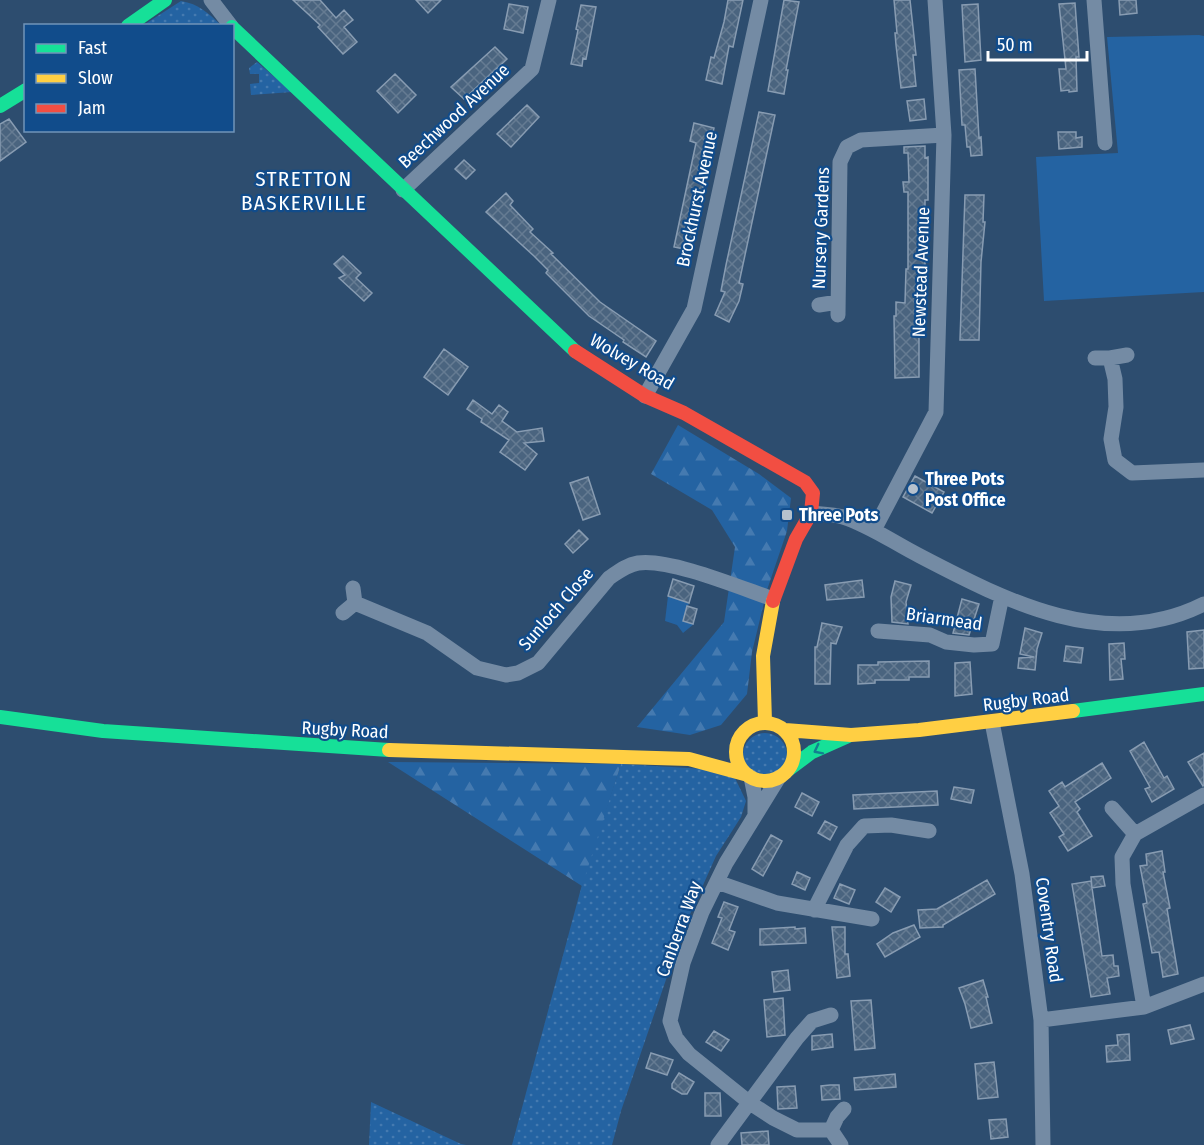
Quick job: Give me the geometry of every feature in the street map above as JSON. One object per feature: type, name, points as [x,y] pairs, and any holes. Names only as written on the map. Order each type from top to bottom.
[{"type":"main road","points":[[131,24],[161,1]]},
{"type":"main road","name":"Wolvey Road","points":[[234,28],[568,347],[645,396],[721,433],[805,482],[813,493],[811,513]]},
{"type":"main road","points":[[0,106],[24,91]]},
{"type":"main road","points":[[765,722],[763,656],[773,599],[796,539],[811,513]]},
{"type":"main road","name":"Rugby Road","points":[[785,730],[851,735],[992,722],[1204,694]]},
{"type":"main road","name":"Rugby Road","points":[[0,717],[103,731],[362,750],[689,759],[749,776]]},
{"type":"main road","points":[[765,722],[785,730],[792,739],[794,749],[793,761],[783,774],[765,781],[749,776],[741,768],[736,750],[743,732],[753,725],[765,722]]},
{"type":"main road","name":"Rugby Road","points":[[689,759],[722,747],[743,732]]},
{"type":"main road","name":"Rugby Road","points":[[783,774],[813,752],[851,735]]},
{"type":"street","name":"Wolvey Road","points":[[211,0],[230,24]]},
{"type":"street","name":"Beechwood Avenue","points":[[403,190],[532,69],[549,0]]},
{"type":"street","name":"Brockhurst Avenue","points":[[645,396],[694,309],[761,0]]},
{"type":"street","name":"Newstead Avenue","points":[[874,530],[936,412],[945,135],[935,0]]},
{"type":"street","points":[[1094,0],[1105,143]]},
{"type":"street","name":"Nursery Gardens","points":[[819,305],[838,308],[840,162],[848,147],[861,140],[945,135]]},
{"type":"street","points":[[1127,355],[1102,358],[1115,379],[1116,407],[1111,439],[1115,460],[1132,473],[1204,470]]},
{"type":"street","points":[[811,513],[841,517],[874,530],[954,574],[1002,596],[1071,620],[1102,624],[1140,624],[1182,614],[1204,604]]},
{"type":"street","name":"Sunloch Close","points":[[350,602],[427,633],[477,669],[506,675],[518,674],[538,663],[609,578],[623,568],[636,563],[651,562],[708,576],[773,599]]},
{"type":"street","name":"Briarmead","points":[[878,631],[930,635],[946,642],[992,644],[1002,596]]},
{"type":"street","name":"Coventry Road","points":[[992,722],[1022,874],[1041,1020],[1043,1145]]},
{"type":"street","name":"Canberra Way","points":[[783,774],[726,863],[702,912],[683,963],[670,1021],[676,1038],[689,1054],[750,1103],[797,1130],[831,1130]]},
{"type":"street","points":[[749,776],[755,797],[755,815]]},
{"type":"street","points":[[1144,1007],[1123,884],[1122,856],[1135,834],[1204,795]]},
{"type":"street","points":[[1112,808],[1135,834]]},
{"type":"street","points":[[814,910],[847,845],[864,826],[891,825],[929,831]]},
{"type":"street","points":[[717,882],[777,903],[872,919]]},
{"type":"street","points":[[1041,1020],[1144,1007],[1204,984]]},
{"type":"street","points":[[718,1145],[796,1038],[812,1021],[831,1016]]},
{"type":"street","points":[[841,1145],[831,1130],[844,1109]]},
{"type":"green space","points":[[181,1],[198,7],[220,24],[145,24]]},
{"type":"green space","points":[[1204,36],[1204,292],[1044,301],[1036,157],[1118,153],[1107,37]]},
{"type":"green space","points":[[257,62],[292,92],[251,95],[250,84],[259,83],[259,74],[250,74],[249,68]]},
{"type":"green space","points":[[678,425],[759,474],[791,498],[787,531],[767,590],[752,652],[747,694],[721,725],[690,735],[637,727],[724,622],[735,547],[712,510],[651,474]]},
{"type":"green space","points":[[668,596],[689,603],[683,620],[694,624],[683,633],[677,625],[665,621]]},
{"type":"green space","points":[[765,733],[781,739],[787,755],[781,771],[765,777],[749,771],[743,755],[749,739]]},
{"type":"green space","points":[[388,762],[621,764],[582,886]]},
{"type":"green space","points":[[621,764],[705,769],[735,778],[746,801],[741,817],[716,856],[683,930],[621,1111],[612,1145],[512,1145],[587,866]]},
{"type":"green space","points":[[371,1102],[461,1144],[466,1145],[369,1145]]},
{"type":"building","points":[[293,0],[320,0],[336,18],[344,10],[353,20],[344,27],[357,42],[343,54],[318,27],[320,25]]},
{"type":"building","points":[[416,0],[441,0],[428,13]]},
{"type":"building","points":[[728,0],[743,0],[733,47],[729,46],[722,84],[706,80],[711,57],[714,58],[724,22]]},
{"type":"building","points":[[784,0],[799,2],[786,70],[788,70],[784,94],[768,91]]},
{"type":"building","points":[[894,0],[910,0],[916,55],[913,55],[916,86],[901,88]]},
{"type":"building","points":[[1119,0],[1136,0],[1137,13],[1120,15]]},
{"type":"building","points":[[1075,3],[1079,57],[1076,57],[1077,91],[1069,92],[1069,90],[1061,91],[1059,69],[1066,69],[1059,4]]},
{"type":"building","points":[[509,4],[528,7],[523,33],[504,29]]},
{"type":"building","points":[[978,4],[981,60],[965,62],[962,5]]},
{"type":"building","points":[[581,5],[596,7],[586,59],[583,58],[582,66],[571,64]]},
{"type":"building","points":[[495,47],[507,59],[464,99],[451,87]]},
{"type":"building","points":[[975,69],[982,155],[971,156],[970,147],[967,147],[965,125],[962,125],[959,70]]},
{"type":"building","points":[[395,74],[416,95],[398,113],[377,91]]},
{"type":"building","points":[[924,99],[926,119],[910,121],[907,101]]},
{"type":"building","points":[[527,105],[539,117],[511,147],[497,134]]},
{"type":"building","points":[[759,112],[775,115],[739,283],[743,284],[739,301],[729,322],[715,315],[725,292],[721,291]]},
{"type":"building","points":[[9,119],[26,142],[0,161],[0,124]]},
{"type":"building","points":[[694,123],[714,128],[689,250],[674,247],[696,143],[690,141]]},
{"type":"building","points":[[1058,132],[1076,132],[1076,138],[1082,137],[1082,147],[1059,149]]},
{"type":"building","points":[[925,146],[925,158],[928,157],[928,200],[925,200],[925,266],[921,312],[919,312],[919,377],[895,378],[894,316],[896,316],[896,302],[905,303],[906,269],[908,269],[908,192],[904,192],[903,182],[909,182],[908,153],[904,153],[904,147]]},
{"type":"building","points":[[464,160],[475,170],[466,179],[455,169]]},
{"type":"building","points":[[506,193],[513,201],[510,205],[533,229],[530,232],[553,253],[551,254],[600,302],[656,341],[646,357],[589,316],[546,273],[548,270],[486,212]]},
{"type":"building","points":[[965,195],[984,195],[983,222],[985,222],[981,262],[979,340],[960,340]]},
{"type":"building","points":[[343,256],[361,273],[356,278],[372,293],[364,301],[339,278],[345,275],[334,264]]},
{"type":"building","points":[[444,349],[468,367],[448,395],[424,377]]},
{"type":"building","points":[[473,400],[492,414],[499,405],[508,412],[502,421],[517,432],[542,428],[544,441],[524,443],[537,454],[525,470],[500,452],[509,440],[481,422],[482,419],[467,409]]},
{"type":"building","points":[[915,476],[944,492],[932,513],[903,497]]},
{"type":"building","points":[[588,477],[600,514],[583,520],[570,483]]},
{"type":"building","points":[[579,530],[588,539],[573,553],[565,544]]},
{"type":"building","points":[[673,579],[694,586],[689,603],[668,596]]},
{"type":"building","points":[[862,580],[864,597],[827,600],[825,585]]},
{"type":"building","points":[[895,581],[911,585],[906,602],[908,624],[892,622],[891,597]]},
{"type":"building","points":[[962,599],[979,604],[969,635],[953,633]]},
{"type":"building","points":[[687,606],[697,609],[693,624],[683,621]]},
{"type":"building","points":[[822,623],[842,627],[836,644],[831,643],[830,684],[815,684],[815,647],[817,647]]},
{"type":"building","points":[[1025,628],[1042,633],[1037,649],[1035,670],[1018,668],[1019,658],[1034,657],[1020,654]]},
{"type":"building","points":[[1204,630],[1204,668],[1189,669],[1187,632]]},
{"type":"building","points":[[1124,643],[1125,659],[1121,659],[1123,679],[1110,680],[1109,644]]},
{"type":"building","points":[[1066,646],[1083,648],[1081,663],[1064,661]]},
{"type":"building","points":[[929,661],[929,677],[909,677],[909,680],[875,680],[875,683],[858,684],[858,665],[878,665],[878,662]]},
{"type":"building","points":[[970,662],[972,694],[955,696],[955,663]]},
{"type":"building","points":[[1144,742],[1164,778],[1167,776],[1174,789],[1152,802],[1145,789],[1150,787],[1130,751]]},
{"type":"building","points":[[1204,753],[1204,785],[1203,786],[1188,762]]},
{"type":"building","points":[[1102,763],[1111,778],[1075,802],[1080,809],[1077,812],[1092,836],[1068,851],[1059,837],[1064,834],[1050,813],[1059,806],[1049,791],[1062,782],[1065,787]]},
{"type":"building","points":[[954,787],[974,790],[971,803],[951,799]]},
{"type":"building","points":[[937,791],[938,805],[854,809],[853,795]]},
{"type":"building","points":[[802,793],[819,802],[812,816],[795,807]]},
{"type":"building","points":[[825,821],[837,827],[830,840],[818,833]]},
{"type":"building","points":[[771,835],[782,841],[763,876],[752,869]]},
{"type":"building","points":[[1162,851],[1165,872],[1163,872],[1170,908],[1167,909],[1178,974],[1163,977],[1159,952],[1152,953],[1143,904],[1147,903],[1140,866],[1147,865],[1146,854]]},
{"type":"building","points":[[797,872],[810,878],[805,890],[792,884]]},
{"type":"building","points":[[1103,876],[1105,886],[1092,888],[1091,877]]},
{"type":"building","points":[[987,880],[995,894],[943,927],[920,928],[918,910],[937,909]]},
{"type":"building","points":[[1091,881],[1102,956],[1113,955],[1114,966],[1118,966],[1119,976],[1107,978],[1110,994],[1091,997],[1072,884]]},
{"type":"building","points":[[840,884],[855,890],[849,904],[834,898]]},
{"type":"building","points":[[885,888],[900,897],[891,912],[876,902]]},
{"type":"building","points":[[724,902],[738,907],[729,930],[735,932],[728,950],[712,943],[722,918],[718,917]]},
{"type":"building","points":[[914,925],[920,937],[885,957],[877,944],[893,933]]},
{"type":"building","points":[[795,927],[795,929],[805,928],[806,943],[760,945],[760,929]]},
{"type":"building","points":[[832,927],[845,927],[845,954],[848,954],[850,976],[837,978]]},
{"type":"building","points":[[788,970],[790,990],[774,992],[772,972]]},
{"type":"building","points":[[983,980],[992,1023],[971,1028],[959,988]]},
{"type":"building","points":[[783,998],[785,1035],[767,1037],[764,1000]]},
{"type":"building","points":[[871,1000],[875,1048],[855,1050],[851,1001]]},
{"type":"building","points":[[1190,1025],[1194,1039],[1171,1044],[1168,1030]]},
{"type":"building","points":[[714,1031],[729,1040],[721,1051],[706,1042]]},
{"type":"building","points":[[832,1034],[833,1047],[812,1050],[812,1036]]},
{"type":"building","points":[[1129,1034],[1130,1060],[1107,1062],[1106,1046],[1118,1045],[1117,1035]]},
{"type":"building","points":[[651,1053],[673,1060],[667,1075],[646,1068]]},
{"type":"building","points":[[994,1062],[998,1097],[978,1099],[975,1064]]},
{"type":"building","points":[[679,1073],[694,1082],[687,1094],[682,1094],[672,1088]]},
{"type":"building","points":[[895,1074],[896,1087],[855,1090],[854,1078]]},
{"type":"building","points":[[839,1085],[840,1099],[822,1100],[821,1086]]},
{"type":"building","points":[[795,1086],[797,1108],[778,1109],[777,1087]]},
{"type":"building","points":[[705,1093],[720,1093],[721,1116],[705,1116]]},
{"type":"building","points":[[1006,1119],[1008,1137],[991,1139],[989,1120]]},
{"type":"building","points":[[768,1131],[769,1145],[742,1145],[741,1133]]},
{"type":"traffic: fast","points":[[131,24],[165,0]]},
{"type":"traffic: fast","points":[[234,29],[575,351]]},
{"type":"traffic: fast","points":[[0,106],[24,91]]},
{"type":"traffic: fast","points":[[1073,711],[1204,694]]},
{"type":"traffic: fast","points":[[0,717],[103,731],[389,750]]},
{"type":"traffic: fast","points":[[788,770],[812,752],[848,736]]},
{"type":"traffic: slow","points":[[765,722],[763,656],[773,601]]},
{"type":"traffic: slow","points":[[785,730],[851,735],[919,730],[1073,711]]},
{"type":"traffic: slow","points":[[765,723],[776,725],[789,736],[794,752],[792,763],[781,776],[765,781],[754,779],[741,768],[736,752],[738,741],[749,728],[765,723]]},
{"type":"traffic: slow","points":[[389,750],[689,759],[748,775]]},
{"type":"traffic: jam","points":[[575,351],[645,396],[684,413],[805,482],[813,493],[811,513],[796,539],[773,601]]},
{"type":"place","name":"Three Pots Post Office","points":[[913,489]]},
{"type":"place","name":"Three Pots","points":[[787,515]]},
{"type":"district","name":"STRETTON BASKERVILLE","points":[[304,191]]}]
